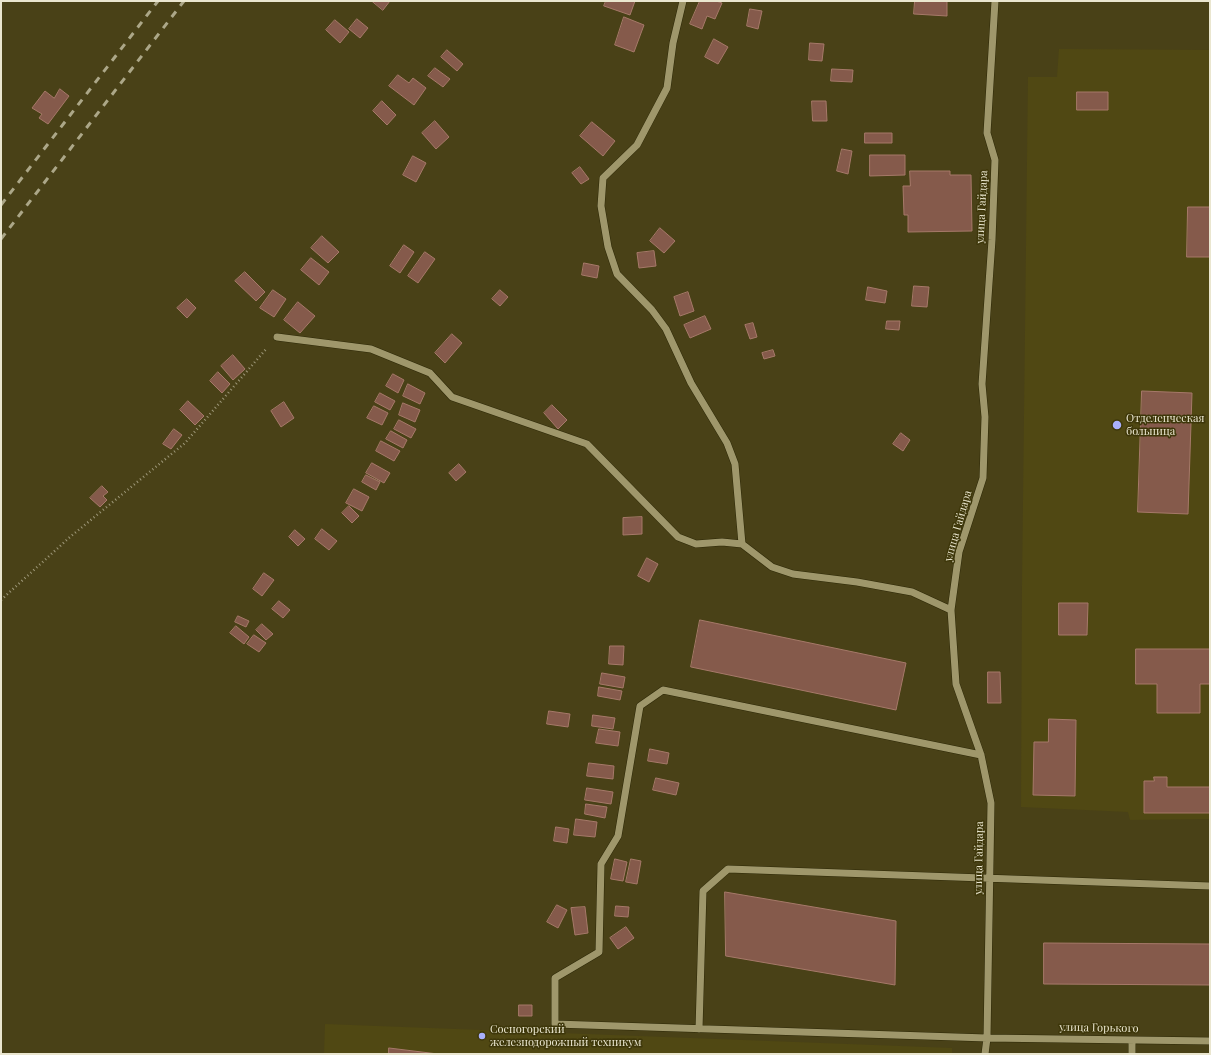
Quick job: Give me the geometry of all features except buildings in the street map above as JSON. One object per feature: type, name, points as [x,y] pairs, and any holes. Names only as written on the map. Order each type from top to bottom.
[{"type":"street","points":[[683,1],[673,43],[667,88],[637,145],[603,178],[601,206],[608,247],[617,274],[652,310],[666,329],[691,383],[726,443],[735,464],[742,544]]},
{"type":"street","name":"улица Гайдара","points":[[985,1054],[987,1038],[990,803],[981,755],[956,684],[951,610],[960,552],[983,478],[985,417],[982,384],[992,240],[995,160],[987,133],[995,1]]},
{"type":"street","points":[[277,337],[371,349],[430,373],[452,396],[588,444],[678,537],[696,544],[722,542],[742,544],[772,567],[793,574],[857,582],[912,592],[951,610]]},
{"type":"street","name":"улица Горького","points":[[981,755],[663,690],[640,706],[618,836],[601,864],[599,952],[555,978],[555,1024],[987,1038],[1210,1040]]},
{"type":"street","points":[[699,1029],[703,891],[728,869],[1210,886]]},
{"type":"street","points":[[1132,1040],[1132,1054]]},
{"type":"path","points":[[1,600],[70,537],[186,443],[277,337]]},
{"type":"shaded area","name":"Отделенческая больница","points":[[1059,49],[1210,50],[1210,819],[1130,820],[1128,812],[1021,807],[1028,77],[1057,77]]},
{"type":"shaded area","name":"Сосногорский железнодорожный техникум","points":[[325,1024],[952,1048],[952,1054],[324,1054]]},
{"type":"railway","points":[[1,205],[158,1]]},
{"type":"railway","points":[[1,239],[184,1]]},
{"type":"place","name":"Отделенческая больница","points":[[1117,425]]},
{"type":"place","name":"Сосногорский железнодорожный техникум","points":[[482,1036]]}]
